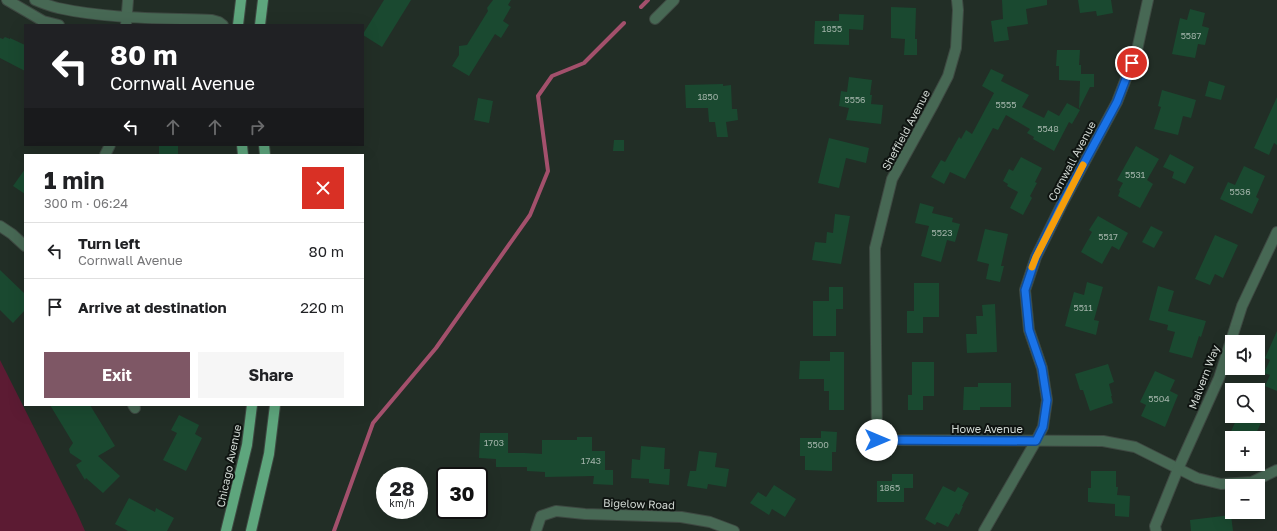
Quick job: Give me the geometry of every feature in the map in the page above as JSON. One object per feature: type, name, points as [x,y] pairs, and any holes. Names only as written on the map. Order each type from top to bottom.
[{"type":"main road","points":[[238,24],[241,0]]},
{"type":"main road","points":[[260,24],[263,0]]},
{"type":"main road","name":"Chicago Avenue","points":[[226,531],[247,445],[252,406]]},
{"type":"main road","points":[[251,531],[269,454],[275,406]]},
{"type":"street","points":[[7,0],[43,21],[55,24]]},
{"type":"street","points":[[35,0],[57,8],[127,21],[212,20],[222,24]]},
{"type":"street","points":[[127,21],[128,0]]},
{"type":"street","points":[[655,19],[674,0]]},
{"type":"street","name":"Sheffield Avenue","points":[[877,440],[876,248],[892,179],[948,76],[956,48],[958,10],[957,0]]},
{"type":"street","name":"Cornwall Avenue","points":[[984,531],[1043,427],[1047,400],[1042,368],[1029,330],[1025,290],[1036,257],[1062,204],[1117,102],[1137,50],[1148,0]]},
{"type":"street","points":[[0,226],[12,234],[24,245]]},
{"type":"street","name":"Malvern Way","points":[[1156,531],[1155,526],[1178,469],[1218,378],[1242,306],[1277,232]]},
{"type":"street","name":"Howe Avenue","points":[[877,440],[1103,441],[1135,447],[1197,478],[1220,484],[1252,482],[1277,470]]},
{"type":"street","name":"Bigelow Road","points":[[536,531],[541,516],[556,511],[585,514],[681,517],[710,522],[734,531]]},
{"type":"shaded area","points":[[0,360],[77,513],[85,531],[0,531]]},
{"type":"building","points":[[384,0],[411,0],[382,47],[364,36],[364,32]]},
{"type":"building","points":[[493,0],[511,0],[508,5],[511,7],[503,21],[509,25],[501,38],[495,34],[469,76],[452,66],[459,55],[459,46],[467,45]]},
{"type":"building","points":[[1002,0],[1047,0],[1047,5],[1026,9],[1028,24],[1007,27],[1009,40],[994,42],[991,21],[1003,19]]},
{"type":"building","points":[[1078,0],[1111,0],[1113,13],[1097,16],[1096,11],[1080,13]]},
{"type":"building","points":[[891,7],[916,8],[915,39],[917,39],[917,55],[904,55],[905,39],[891,38]]},
{"type":"building","points":[[1190,9],[1205,13],[1202,26],[1209,28],[1205,45],[1198,44],[1195,58],[1172,54],[1180,18],[1187,20]]},
{"type":"building","points":[[839,14],[864,15],[863,30],[849,29],[849,45],[814,44],[815,21],[839,21]]},
{"type":"building","points":[[5,37],[10,38],[24,45],[24,70],[0,58],[0,38],[3,39]]},
{"type":"building","points":[[1057,50],[1080,50],[1079,65],[1081,65],[1081,74],[1094,74],[1094,87],[1090,87],[1079,109],[1080,81],[1059,80],[1059,66],[1056,66]]},
{"type":"building","points":[[991,69],[1004,75],[1001,81],[1029,95],[1022,107],[1044,118],[1048,110],[1059,116],[1067,103],[1080,110],[1072,124],[1069,122],[1054,151],[1033,139],[1034,137],[1027,133],[1030,129],[1006,115],[998,130],[993,128],[965,179],[950,172],[944,184],[931,177],[941,160],[945,162],[959,137],[961,139],[966,130],[972,134],[994,93],[982,86]]},
{"type":"building","points":[[849,77],[872,80],[870,95],[872,95],[871,104],[883,105],[881,124],[846,120],[849,108],[839,106],[841,91],[847,92]]},
{"type":"building","points":[[1209,81],[1225,86],[1221,100],[1205,96]]},
{"type":"building","points":[[723,84],[723,86],[731,85],[732,109],[737,109],[738,120],[726,122],[728,137],[717,137],[715,122],[709,122],[708,108],[686,108],[685,85]]},
{"type":"building","points":[[1162,90],[1196,100],[1191,118],[1183,116],[1178,135],[1154,129],[1161,107],[1158,106]]},
{"type":"building","points":[[1277,97],[1277,145],[1274,143],[1269,155],[1254,148]]},
{"type":"building","points":[[478,98],[493,101],[489,123],[474,120]]},
{"type":"building","points":[[829,138],[869,148],[866,163],[846,158],[839,188],[818,183]]},
{"type":"building","points":[[614,140],[624,140],[624,151],[613,151]]},
{"type":"building","points":[[159,146],[178,146],[178,154],[159,154]]},
{"type":"building","points":[[1136,146],[1159,159],[1147,180],[1153,184],[1140,208],[1118,196],[1119,190],[1123,183],[1117,180]]},
{"type":"building","points":[[1170,154],[1194,167],[1185,184],[1172,178],[1174,172],[1163,167]]},
{"type":"building","points":[[1021,157],[1042,168],[1035,182],[1037,183],[1030,196],[1032,198],[1023,215],[1010,208],[1018,192],[1007,186],[1008,184],[1003,181],[1009,169],[1013,171]]},
{"type":"building","points":[[1244,166],[1265,176],[1256,197],[1259,199],[1252,214],[1220,199],[1228,182],[1235,185]]},
{"type":"building","points":[[24,170],[24,193],[13,186]]},
{"type":"building","points":[[920,203],[934,207],[932,213],[953,218],[952,222],[960,224],[955,242],[947,240],[941,262],[921,256],[929,226],[915,223]]},
{"type":"building","points":[[835,214],[850,216],[841,264],[812,260],[815,242],[826,243],[827,232],[833,233]]},
{"type":"building","points":[[1098,216],[1128,233],[1119,250],[1112,246],[1102,264],[1081,252],[1092,232],[1089,230]]},
{"type":"building","points":[[1151,226],[1163,232],[1154,248],[1142,242]]},
{"type":"building","points":[[985,229],[1008,234],[1001,266],[1004,266],[1000,282],[986,279],[989,264],[977,261]]},
{"type":"building","points":[[1215,235],[1238,245],[1223,278],[1215,274],[1210,285],[1195,279]]},
{"type":"building","points":[[0,270],[24,293],[24,311],[13,323],[0,310]]},
{"type":"building","points":[[1087,282],[1103,287],[1094,320],[1099,321],[1096,335],[1065,326],[1074,292],[1084,295]]},
{"type":"building","points":[[914,283],[939,283],[939,317],[923,317],[923,333],[907,333],[907,311],[914,311]]},
{"type":"building","points":[[1158,286],[1174,291],[1168,311],[1206,321],[1201,337],[1199,336],[1192,358],[1169,352],[1175,332],[1167,330],[1168,325],[1149,320]]},
{"type":"building","points":[[829,287],[843,287],[843,309],[836,309],[836,336],[813,336],[813,301],[829,301]]},
{"type":"building","points":[[995,304],[997,352],[967,353],[966,334],[977,334],[976,316],[983,316],[982,305]]},
{"type":"building","points":[[1277,331],[1277,391],[1265,386],[1270,375],[1265,373],[1265,371],[1270,360],[1265,358]]},
{"type":"building","points":[[830,352],[844,352],[844,410],[829,410],[829,391],[824,391],[824,379],[799,379],[800,361],[830,361]]},
{"type":"building","points":[[912,362],[934,362],[934,396],[923,396],[923,410],[908,410],[908,395],[912,395]]},
{"type":"building","points":[[1108,364],[1114,382],[1109,384],[1113,403],[1090,411],[1083,390],[1080,390],[1075,374]]},
{"type":"building","points":[[1155,371],[1175,380],[1170,391],[1178,395],[1165,427],[1141,416],[1146,405],[1140,402]]},
{"type":"building","points":[[978,383],[1011,383],[1011,407],[980,407],[980,410],[963,410],[964,387],[978,387]]},
{"type":"building","points":[[51,406],[91,406],[115,446],[98,456],[120,476],[103,493],[86,478],[85,480],[76,465],[82,461],[70,453],[69,449],[73,443]]},
{"type":"building","points":[[179,415],[199,425],[195,434],[202,438],[186,471],[163,460],[177,433],[171,430]]},
{"type":"building","points":[[1235,423],[1261,423],[1257,431],[1231,431]]},
{"type":"building","points":[[821,431],[837,432],[836,452],[832,452],[832,471],[805,470],[805,456],[800,456],[800,438],[821,438]]},
{"type":"building","points":[[480,433],[508,433],[508,453],[542,454],[542,440],[577,440],[577,437],[592,437],[592,451],[605,451],[605,470],[613,470],[613,485],[593,484],[594,476],[545,477],[545,472],[527,471],[527,467],[496,467],[496,459],[479,458]]},
{"type":"building","points":[[641,446],[665,448],[664,469],[670,469],[669,485],[649,483],[649,479],[631,478],[632,459],[640,460]]},
{"type":"building","points":[[699,451],[717,453],[715,467],[729,469],[726,487],[708,484],[707,489],[687,486],[690,471],[696,471]]},
{"type":"building","points":[[1091,471],[1116,471],[1116,487],[1118,487],[1117,495],[1130,496],[1129,517],[1115,516],[1115,504],[1088,502],[1088,488],[1091,488]]},
{"type":"building","points":[[892,474],[913,474],[913,488],[904,488],[904,502],[877,502],[877,481],[892,481]]},
{"type":"building","points":[[774,485],[796,499],[785,517],[772,509],[769,515],[750,503],[758,492],[766,497]]},
{"type":"building","points":[[943,486],[955,492],[958,487],[969,493],[959,515],[956,513],[948,527],[937,522],[935,525],[925,519]]},
{"type":"building","points":[[129,498],[155,512],[156,508],[174,518],[167,531],[128,531],[115,524]]},
{"type":"building","points":[[1225,516],[1225,519],[1232,519],[1233,531],[1191,531],[1190,520]]},
{"type":"waterway","points":[[641,7],[648,0]]},
{"type":"waterway","points":[[334,531],[373,423],[436,348],[530,215],[548,171],[538,96],[552,76],[584,63],[624,23]]},
{"type":"slow traffic","points":[[1032,267],[1062,204],[1083,165]]},
{"type":"route","points":[[877,440],[1036,441],[1043,427],[1047,400],[1042,368],[1029,330],[1025,290],[1036,257],[1062,204],[1117,102],[1132,63]]}]
